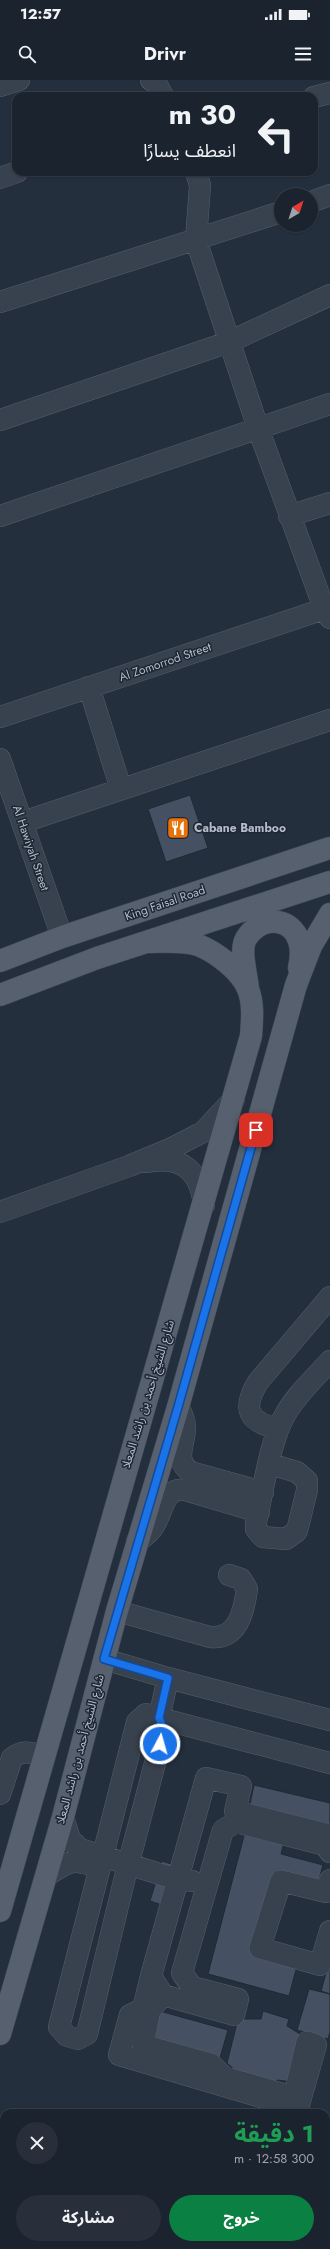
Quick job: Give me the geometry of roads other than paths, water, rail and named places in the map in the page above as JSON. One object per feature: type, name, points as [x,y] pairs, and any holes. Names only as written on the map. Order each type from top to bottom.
[{"type":"main road","name":"King Faisal Road","points":[[0,961],[62,938],[330,848]]},
{"type":"main road","points":[[0,995],[148,942],[330,882]]},
{"type":"main road","name":"شارع الشيخ أحمد بن راشد المعلا","points":[[0,2034],[63,1817],[117,1612],[178,1407],[296,985],[311,946],[330,914]]},
{"type":"main road","points":[[248,989],[243,953],[244,942],[258,926],[266,922],[284,924],[293,931],[299,940],[301,957],[296,985]]},
{"type":"main road","name":"شارع الشيخ أحمد بن راشد المعلا","points":[[0,1911],[3,1889],[44,1756],[140,1421],[204,1205],[251,1036],[253,1012],[248,989],[236,972],[216,955],[198,945],[182,942],[148,942]]},
{"type":"street","points":[[0,86],[19,80]]},
{"type":"street","points":[[152,80],[156,83],[161,92]]},
{"type":"street","points":[[318,96],[330,93]]},
{"type":"street","points":[[0,178],[12,174]]},
{"type":"street","points":[[197,176],[200,185],[196,240],[229,342],[289,516],[328,611]]},
{"type":"street","points":[[318,199],[330,195]]},
{"type":"street","points":[[0,302],[274,214]]},
{"type":"street","points":[[0,420],[229,342],[330,295]]},
{"type":"street","points":[[0,516],[330,404]]},
{"type":"street","points":[[289,516],[330,503]]},
{"type":"street","name":"Al Zomorrod Street","points":[[0,717],[328,611]]},
{"type":"street","points":[[89,687],[121,789]]},
{"type":"street","points":[[22,822],[330,720]]},
{"type":"street","name":"Al Hawiyah Street","points":[[0,759],[62,938]]},
{"type":"street","points":[[0,1212],[129,1166],[203,1132],[234,1098]]},
{"type":"street","points":[[129,1166],[158,1160],[172,1161],[185,1166],[202,1188],[204,1205]]},
{"type":"street","points":[[278,1429],[262,1426],[254,1419],[250,1409],[252,1395],[258,1382],[330,1297]]},
{"type":"street","points":[[270,1464],[297,1472],[307,1480],[307,1490],[297,1531],[286,1539],[263,1537],[256,1529],[261,1502],[278,1429],[290,1407],[330,1361]]},
{"type":"street","points":[[178,1407],[184,1421],[180,1457],[184,1466],[191,1472],[261,1502]]},
{"type":"street","points":[[137,1542],[154,1526],[167,1496],[175,1490],[185,1490],[261,1502]]},
{"type":"street","points":[[117,1612],[210,1637],[224,1636],[232,1632],[237,1625],[247,1589],[241,1579],[229,1575]]},
{"type":"street","points":[[104,1659],[168,1678],[330,1720]]},
{"type":"street","points":[[168,1678],[159,1718],[164,1729],[87,2034],[78,2039],[67,2036],[59,2027],[136,1722],[146,1714],[159,1718],[330,1763]]},
{"type":"street","points":[[0,1794],[12,1758],[16,1754],[27,1752],[44,1756]]},
{"type":"street","points":[[163,1995],[150,2010],[143,2045],[211,2064],[224,2077],[294,2097],[308,2042],[316,2045],[298,2108],[119,2055],[130,2015],[143,2009],[170,1884],[206,1778],[241,1786],[235,1811],[330,1836]]},
{"type":"street","points":[[63,1817],[70,1839],[80,1849],[100,1862]]},
{"type":"street","points":[[151,1976],[163,1995],[234,2015],[238,1999],[192,1987],[182,1973],[223,1830],[236,1822],[325,1845],[330,1852]]},
{"type":"street","points":[[46,1876],[63,1865],[77,1860],[100,1862],[170,1884],[205,1892]]},
{"type":"street","points":[[330,1880],[326,1892],[281,1881],[260,1948],[320,1966],[330,1931]]},
{"type":"place","name":"Cabane Bamboo","points":[[178,828]]}]
